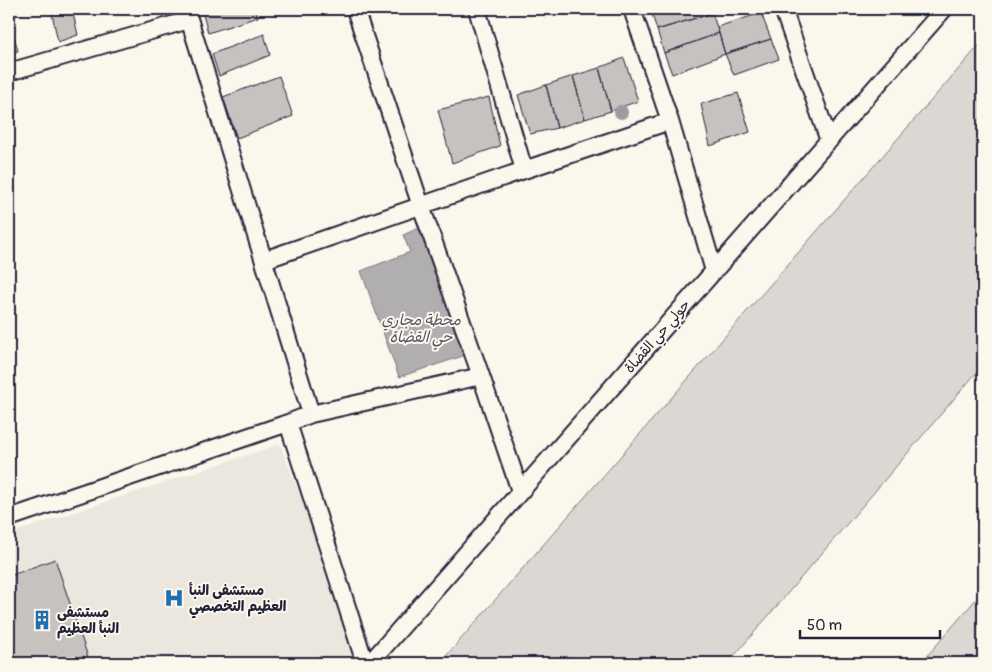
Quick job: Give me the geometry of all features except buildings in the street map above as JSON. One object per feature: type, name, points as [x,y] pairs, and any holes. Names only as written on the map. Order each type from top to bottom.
[{"type":"street","points":[[355,9],[520,491]]},
{"type":"street","points":[[477,9],[524,170]]},
{"type":"street","points":[[632,9],[670,121],[714,270]]},
{"type":"street","points":[[783,9],[828,141]]},
{"type":"street","name":"حولي حي القضاة","points":[[370,663],[942,10]]},
{"type":"street","points":[[9,72],[188,14],[311,414]]},
{"type":"street","points":[[264,260],[670,121]]},
{"type":"street","points":[[9,518],[311,414],[481,376]]},
{"type":"street","points":[[288,423],[365,663]]},
{"type":"shaded area","points":[[983,41],[983,365],[728,663],[440,663]]},
{"type":"shaded area","name":"مستشفى النبأ العظيم التخصصي","points":[[280,444],[364,663],[9,663],[9,534]]},
{"type":"shaded area","points":[[983,591],[983,663],[921,663]]},
{"type":"water","name":"محطة مجاري حي القضاة","points":[[423,226],[469,354],[399,377],[361,271],[410,252],[403,235]]},
{"type":"place","name":"مستشفى النبأ العظيم التخصصي","points":[[174,598]]},
{"type":"place","name":"مستشفى النبأ العظيم","points":[[42,620]]}]
